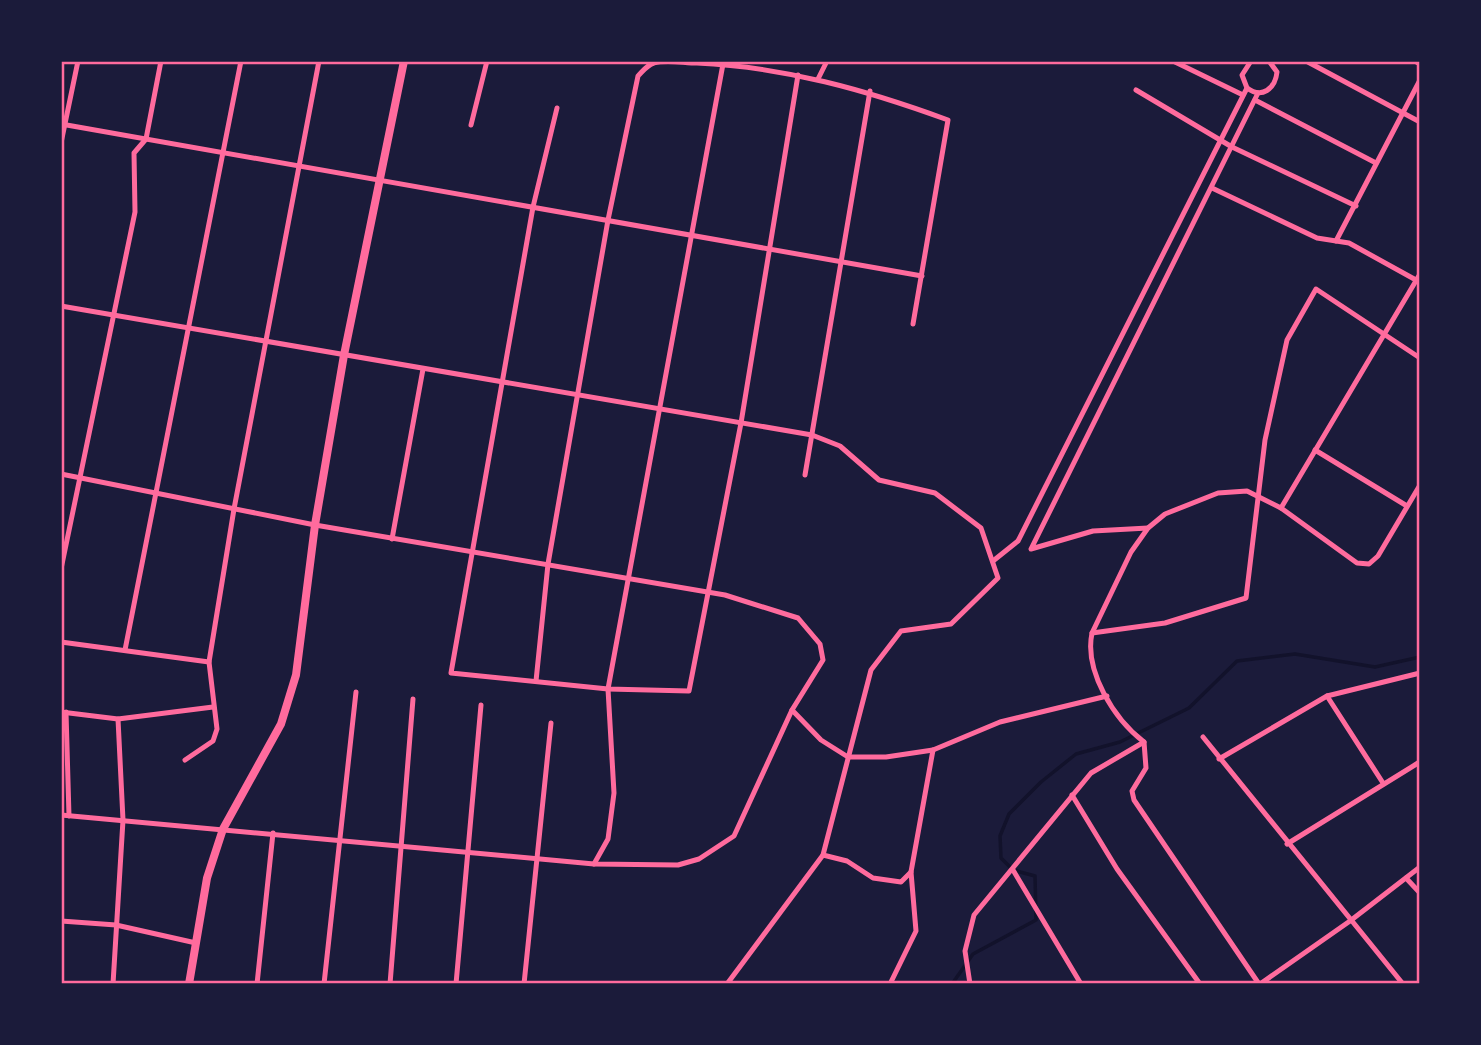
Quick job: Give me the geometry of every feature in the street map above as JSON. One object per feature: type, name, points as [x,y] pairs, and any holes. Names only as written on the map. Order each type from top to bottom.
[{"type":"main road","points":[[189,984],[207,878],[223,830],[284,712],[296,675],[315,525],[344,355],[404,61]]},
{"type":"street","points":[[61,143],[78,61]]},
{"type":"street","points":[[61,569],[135,212],[134,153],[146,139],[161,61]]},
{"type":"street","points":[[125,650],[241,61]]},
{"type":"street","points":[[185,760],[213,741],[217,729],[209,662],[234,509],[320,61]]},
{"type":"street","points":[[471,125],[487,61]]},
{"type":"street","points":[[818,79],[827,61]]},
{"type":"street","points":[[1173,61],[1243,95]]},
{"type":"street","points":[[1251,61],[1242,75],[1247,88],[1258,93],[1269,91],[1276,83],[1277,72],[1270,62]]},
{"type":"street","points":[[1306,61],[1420,122]]},
{"type":"street","points":[[536,681],[548,564],[608,220],[638,76],[647,66],[657,62],[723,64],[798,75],[870,91],[948,120],[913,324]]},
{"type":"street","points":[[594,864],[608,839],[614,793],[608,688],[723,64]]},
{"type":"street","points":[[557,107],[533,207],[451,673],[608,688],[689,691],[741,423],[798,75]]},
{"type":"street","points":[[1336,241],[1420,80]]},
{"type":"street","points":[[993,561],[1018,541],[1247,88]]},
{"type":"street","points":[[1136,90],[1233,147],[1356,206]]},
{"type":"street","points":[[805,475],[870,91]]},
{"type":"street","points":[[1148,528],[1093,531],[1031,549],[1258,93]]},
{"type":"street","points":[[1255,100],[1376,163]]},
{"type":"street","points":[[63,124],[922,276]]},
{"type":"street","points":[[1212,188],[1317,238],[1349,243],[1418,277],[1280,508]]},
{"type":"street","points":[[1092,632],[1165,623],[1245,598],[1265,440],[1287,340],[1316,289],[1420,358]]},
{"type":"street","points":[[61,306],[812,435],[839,446],[879,480],[935,493],[981,528],[999,578],[951,624],[901,631],[870,670],[823,855],[727,984]]},
{"type":"street","points":[[391,538],[423,369]]},
{"type":"street","points":[[1315,450],[1407,506]]},
{"type":"street","points":[[61,474],[315,525],[725,595],[799,618],[820,644],[823,660],[792,710],[734,836],[699,859],[678,865],[594,864],[61,815]]},
{"type":"street","points":[[1144,742],[1127,730],[1097,680],[1089,646],[1092,632],[1131,552],[1148,528],[1165,513],[1218,493],[1247,491],[1280,508],[1357,563],[1369,564],[1378,556],[1420,485]]},
{"type":"street","points":[[61,642],[209,662]]},
{"type":"street","points":[[1219,759],[1327,695],[1420,673]]},
{"type":"street","points":[[324,984],[356,692]]},
{"type":"street","points":[[1327,695],[1383,783]]},
{"type":"street","points":[[792,710],[821,740],[848,757],[886,757],[933,750],[1000,722],[1107,696]]},
{"type":"street","points":[[390,984],[413,699]]},
{"type":"street","points":[[456,984],[481,705]]},
{"type":"street","points":[[69,816],[63,712],[118,719],[213,707]]},
{"type":"street","points":[[113,984],[122,820],[118,719]]},
{"type":"street","points":[[524,984],[551,723]]},
{"type":"street","points":[[1203,737],[1403,984]]},
{"type":"street","points":[[970,984],[965,951],[974,915],[1091,773],[1144,742]]},
{"type":"street","points":[[1144,742],[1146,768],[1132,792],[1134,800],[1259,984],[1350,921],[1420,867]]},
{"type":"street","points":[[890,984],[916,931],[911,873],[933,750]]},
{"type":"street","points":[[1287,844],[1418,763]]},
{"type":"street","points":[[1072,795],[1117,869],[1200,984]]},
{"type":"street","points":[[257,984],[273,833]]},
{"type":"street","points":[[823,855],[847,861],[873,878],[901,882],[911,873]]},
{"type":"street","points":[[1013,870],[1082,984]]},
{"type":"street","points":[[1406,878],[1420,893]]},
{"type":"street","points":[[61,921],[116,925],[196,943]]},
{"type":"waterway","points":[[952,984],[973,954],[1036,920],[1035,876],[1013,870],[1001,858],[1000,836],[1009,814],[1041,782],[1076,754],[1120,742],[1189,708],[1237,661],[1295,654],[1375,667],[1420,657]]}]
